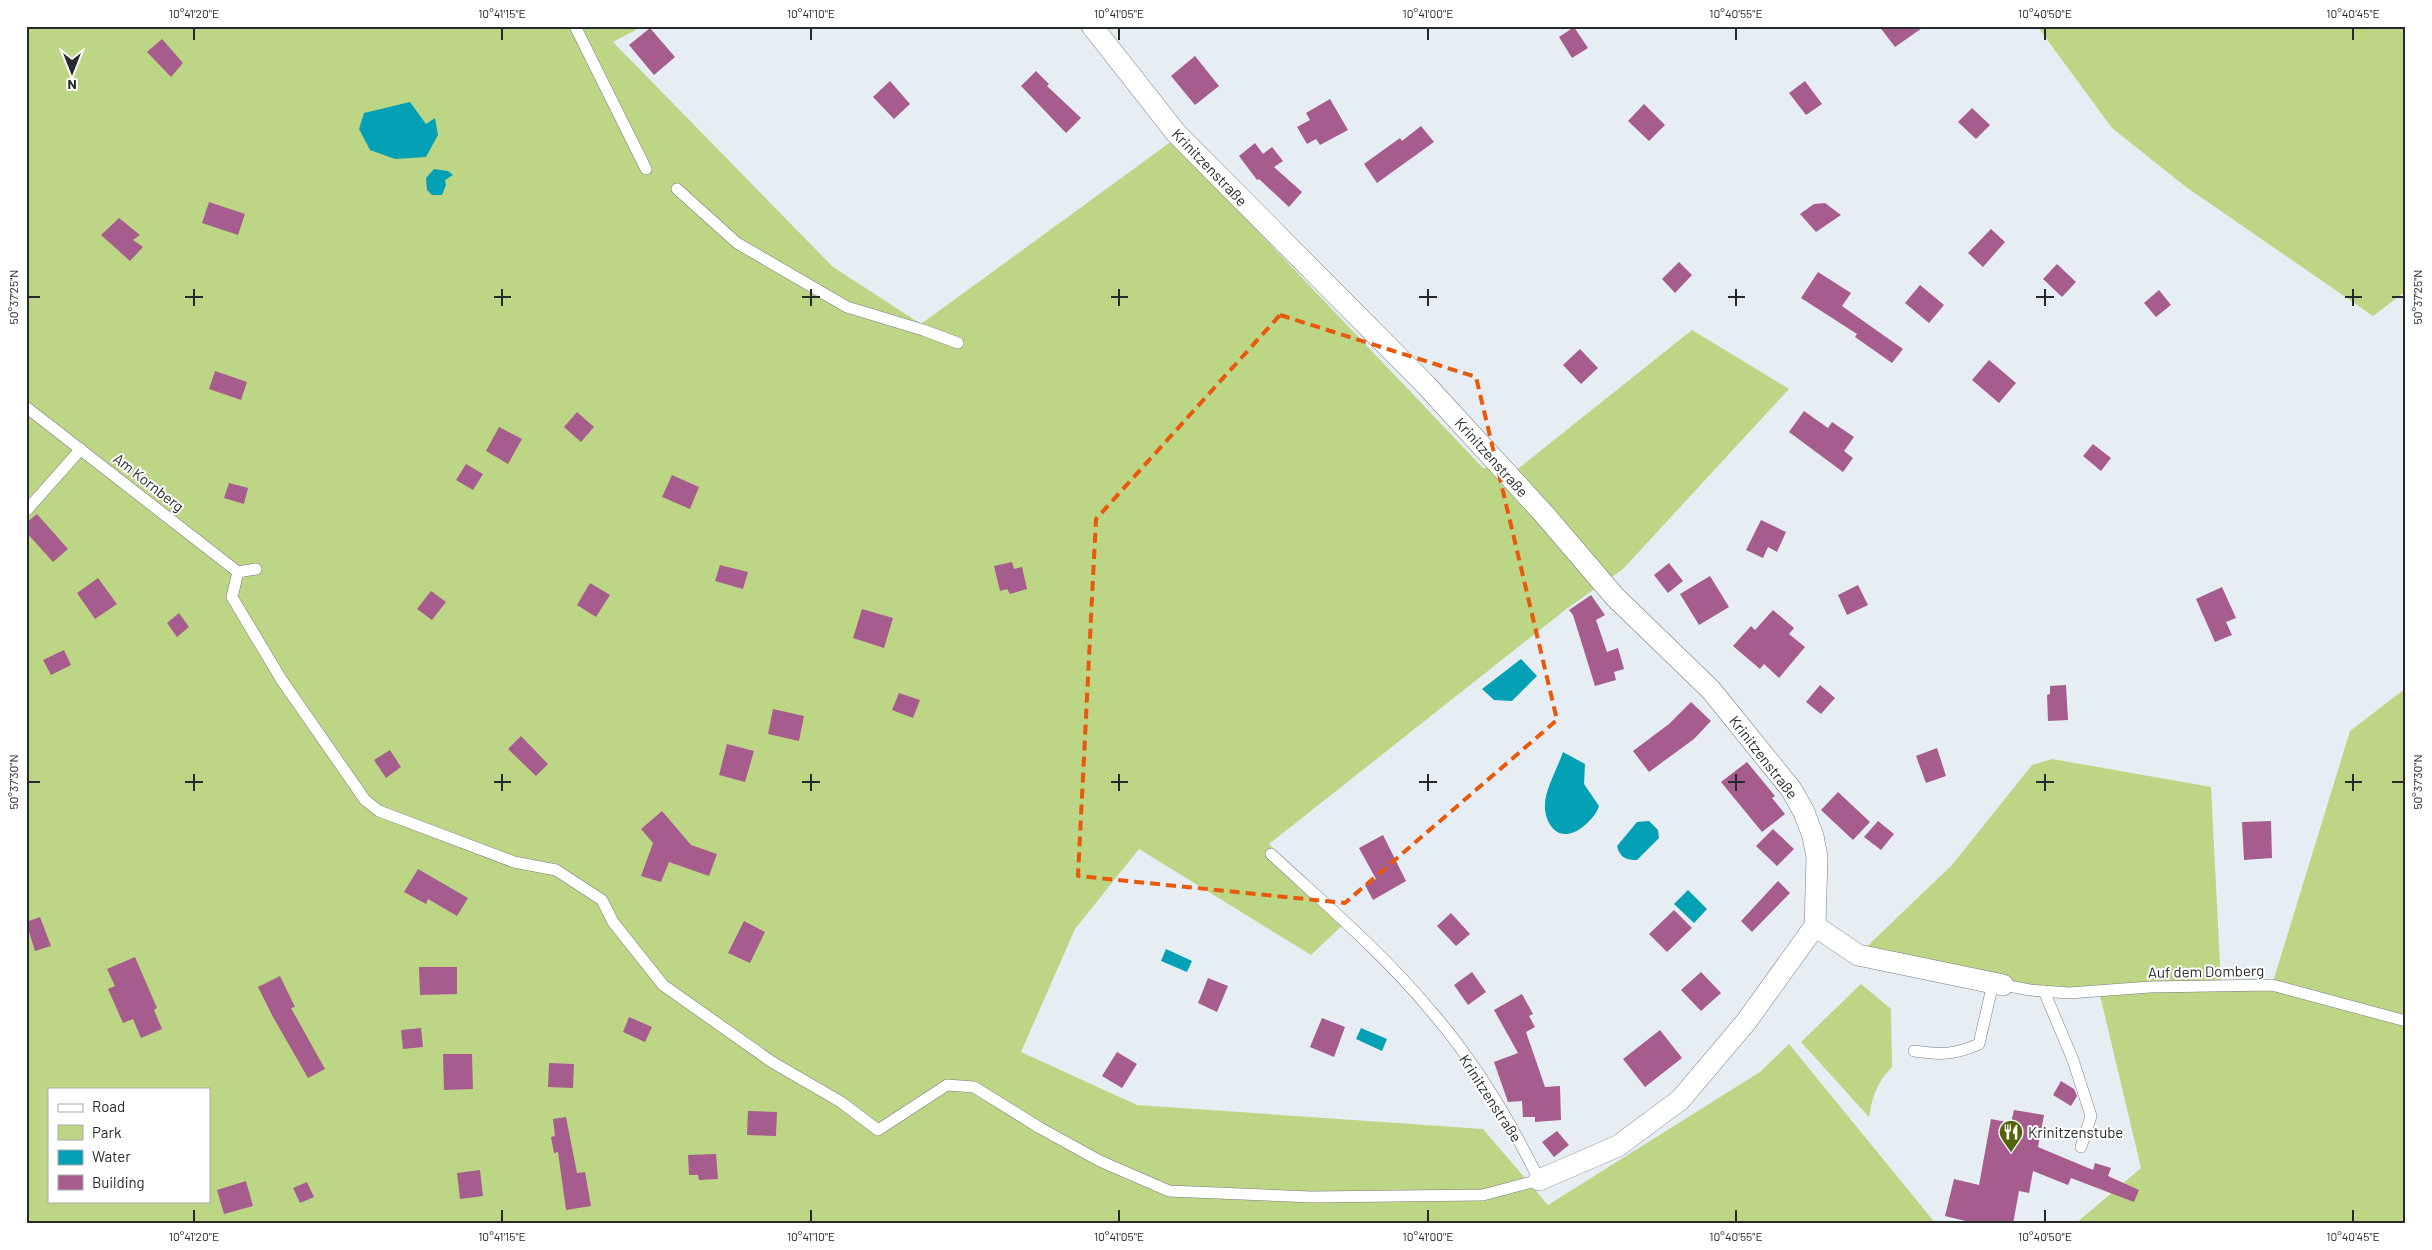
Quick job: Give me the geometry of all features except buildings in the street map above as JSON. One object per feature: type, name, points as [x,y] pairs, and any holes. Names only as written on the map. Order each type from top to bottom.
[{"type":"street","name":"Krinitzenstraße","points":[[1092,26],[1176,133],[1426,385],[1615,597],[1711,690],[1762,752],[1791,789],[1813,836],[1817,857],[1815,926]]},
{"type":"street","points":[[1539,1180],[1618,1146],[1680,1100],[1746,1022],[1815,926],[1858,955],[1998,984]]},
{"type":"lane","points":[[575,26],[646,169]]},
{"type":"lane","points":[[677,189],[737,243],[847,307],[923,330],[958,343]]},
{"type":"lane","name":"Am Kornberg","points":[[26,407],[238,572]]},
{"type":"lane","points":[[26,511],[82,449]]},
{"type":"lane","points":[[256,570],[238,572],[232,597],[281,679],[365,800],[379,812],[514,862],[556,870],[602,900],[613,922],[663,985],[772,1062],[841,1102],[878,1130],[947,1085],[974,1087],[1040,1128],[1100,1161],[1168,1191],[1311,1197],[1483,1194],[1539,1180]]},
{"type":"lane","name":"Krinitzenstraße","points":[[1271,854],[1377,953],[1432,1011],[1476,1071],[1516,1131],[1539,1180]]},
{"type":"lane","points":[[1914,1051],[1944,1055],[1960,1052],[1979,1044],[1998,984]]},
{"type":"lane","name":"Auf dem Domberg","points":[[1998,984],[2069,993],[2150,987],[2272,985],[2406,1021]]},
{"type":"lane","points":[[2044,991],[2073,1060],[2091,1116],[2082,1147]]},
{"type":"highlighted area","points":[[1280,315],[1476,377],[1557,720],[1345,903],[1078,876],[1096,519]]},
{"type":"green space","points":[[26,26],[643,26],[613,42],[833,267],[921,324],[1172,141],[1483,468],[1519,468],[1692,330],[1789,389],[1623,569],[1565,610],[1269,844],[1348,920],[1311,955],[1139,849],[1075,929],[1021,1052],[1137,1105],[1483,1129],[1548,1205],[1760,1072],[1789,1044],[1936,1224],[26,1224]]},
{"type":"green space","points":[[2037,26],[2406,26],[2406,291],[2373,316],[2186,187],[2112,128]]},
{"type":"green space","points":[[2406,688],[2406,1224],[2075,1224],[2141,1168],[2099,991],[2069,993],[1858,955],[1952,865],[2032,765],[2052,759],[2211,787],[2221,985],[2272,985],[2350,731]]},
{"type":"green space","points":[[1861,984],[1891,1009],[1892,1067],[1882,1078],[1876,1090],[1869,1117],[1801,1042]]},
{"type":"water","points":[[410,102],[426,124],[435,118],[438,135],[426,157],[395,159],[370,150],[359,129],[364,113]]},
{"type":"water","points":[[434,169],[448,171],[453,175],[445,180],[446,185],[442,195],[432,195],[427,190],[426,178]]},
{"type":"water","points":[[1521,659],[1537,676],[1512,701],[1494,700],[1482,689]]},
{"type":"water","points":[[1563,752],[1585,764],[1584,784],[1599,806],[1586,824],[1570,834],[1560,833],[1552,828],[1547,819],[1545,809],[1547,792]]},
{"type":"water","points":[[1649,821],[1658,830],[1659,838],[1637,860],[1624,858],[1617,846],[1637,822]]},
{"type":"water","points":[[1688,890],[1707,909],[1694,923],[1674,904]]},
{"type":"water","points":[[1166,949],[1192,961],[1187,972],[1161,961]]},
{"type":"water","points":[[1361,1028],[1387,1039],[1382,1051],[1356,1039]]},
{"type":"place","name":"Krinitzenstube","points":[[2011,1153]]}]
